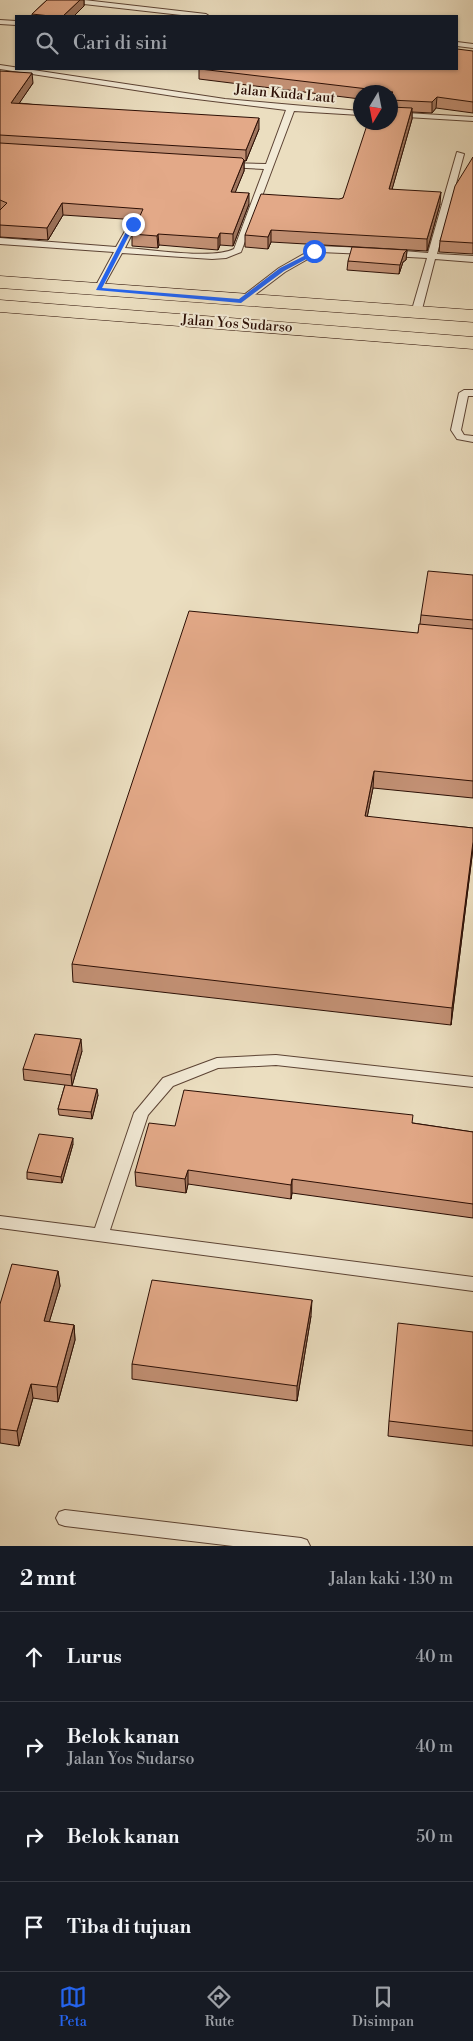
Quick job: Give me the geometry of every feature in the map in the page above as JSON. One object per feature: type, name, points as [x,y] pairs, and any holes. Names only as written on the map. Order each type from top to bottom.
[{"type":"main road","name":"Jalan Yos Sudarso","points":[[0,282],[241,301],[473,316]]},
{"type":"main road","name":"Jalan Yos Sudarso","points":[[0,306],[473,343]]},
{"type":"lane","points":[[66,0],[109,2],[138,9],[196,15]]},
{"type":"lane","points":[[138,9],[151,0]]},
{"type":"lane","points":[[0,22],[15,23]]},
{"type":"lane","points":[[458,44],[473,46]]},
{"type":"lane","name":"Jalan Kuda Laut","points":[[0,67],[15,69]]},
{"type":"lane","name":"Jalan Kuda Laut","points":[[20,70],[217,100],[353,112]]},
{"type":"lane","points":[[0,241],[212,256],[231,254],[238,250],[291,108]]},
{"type":"lane","points":[[398,114],[473,119]]},
{"type":"lane","points":[[416,312],[460,154]]},
{"type":"lane","points":[[219,164],[269,167]]},
{"type":"lane","points":[[98,289],[133,224]]},
{"type":"lane","points":[[241,301],[282,270],[318,249],[473,259]]},
{"type":"lane","points":[[473,393],[464,393],[456,430],[460,437],[473,440]]},
{"type":"lane","points":[[102,1234],[141,1112],[168,1082],[217,1064],[276,1060],[473,1082]]},
{"type":"lane","points":[[0,1222],[473,1284]]},
{"type":"lane","points":[[65,1518],[302,1546]]},
{"type":"building","points":[[47,0],[80,0],[64,15],[32,14]]},
{"type":"building","points":[[458,49],[473,51],[473,102],[437,97],[432,102],[398,100],[398,85],[353,85],[353,87],[208,70],[458,70]]},
{"type":"building","points":[[0,71],[32,73],[11,103],[259,118],[246,150],[0,135]]},
{"type":"building","points":[[398,107],[412,108],[389,189],[441,192],[427,239],[271,230],[268,237],[245,235],[261,194],[343,198],[365,130],[398,130]]},
{"type":"building","points":[[0,143],[242,158],[244,160],[231,192],[249,193],[233,234],[220,233],[218,238],[132,234],[143,209],[62,203],[47,228],[0,225],[0,210],[7,203],[0,200]]},
{"type":"building","points":[[473,157],[473,243],[440,241],[455,186]]},
{"type":"building","points":[[352,247],[407,250],[400,265],[348,261]]},
{"type":"building","points":[[428,571],[473,575],[473,620],[421,615]]},
{"type":"building","points":[[189,611],[418,633],[419,624],[473,629],[473,781],[374,771],[365,816],[473,828],[473,842],[452,1008],[72,964]]},
{"type":"building","points":[[35,1034],[81,1039],[71,1075],[23,1069]]},
{"type":"building","points":[[65,1085],[97,1089],[91,1112],[58,1109]]},
{"type":"building","points":[[184,1090],[413,1115],[412,1123],[473,1132],[473,1204],[292,1179],[291,1185],[188,1170],[185,1179],[135,1172],[149,1123],[175,1126]]},
{"type":"building","points":[[39,1134],[73,1138],[61,1177],[27,1172]]},
{"type":"building","points":[[12,1264],[58,1271],[44,1321],[74,1325],[57,1387],[31,1384],[17,1431],[0,1429],[0,1304]]},
{"type":"building","points":[[152,1280],[312,1300],[297,1386],[132,1364]]},
{"type":"building","points":[[398,1323],[473,1332],[473,1431],[389,1421]]},
{"type":"route","points":[[133,224],[98,289],[241,301],[282,270],[312,254],[314,251]]}]
